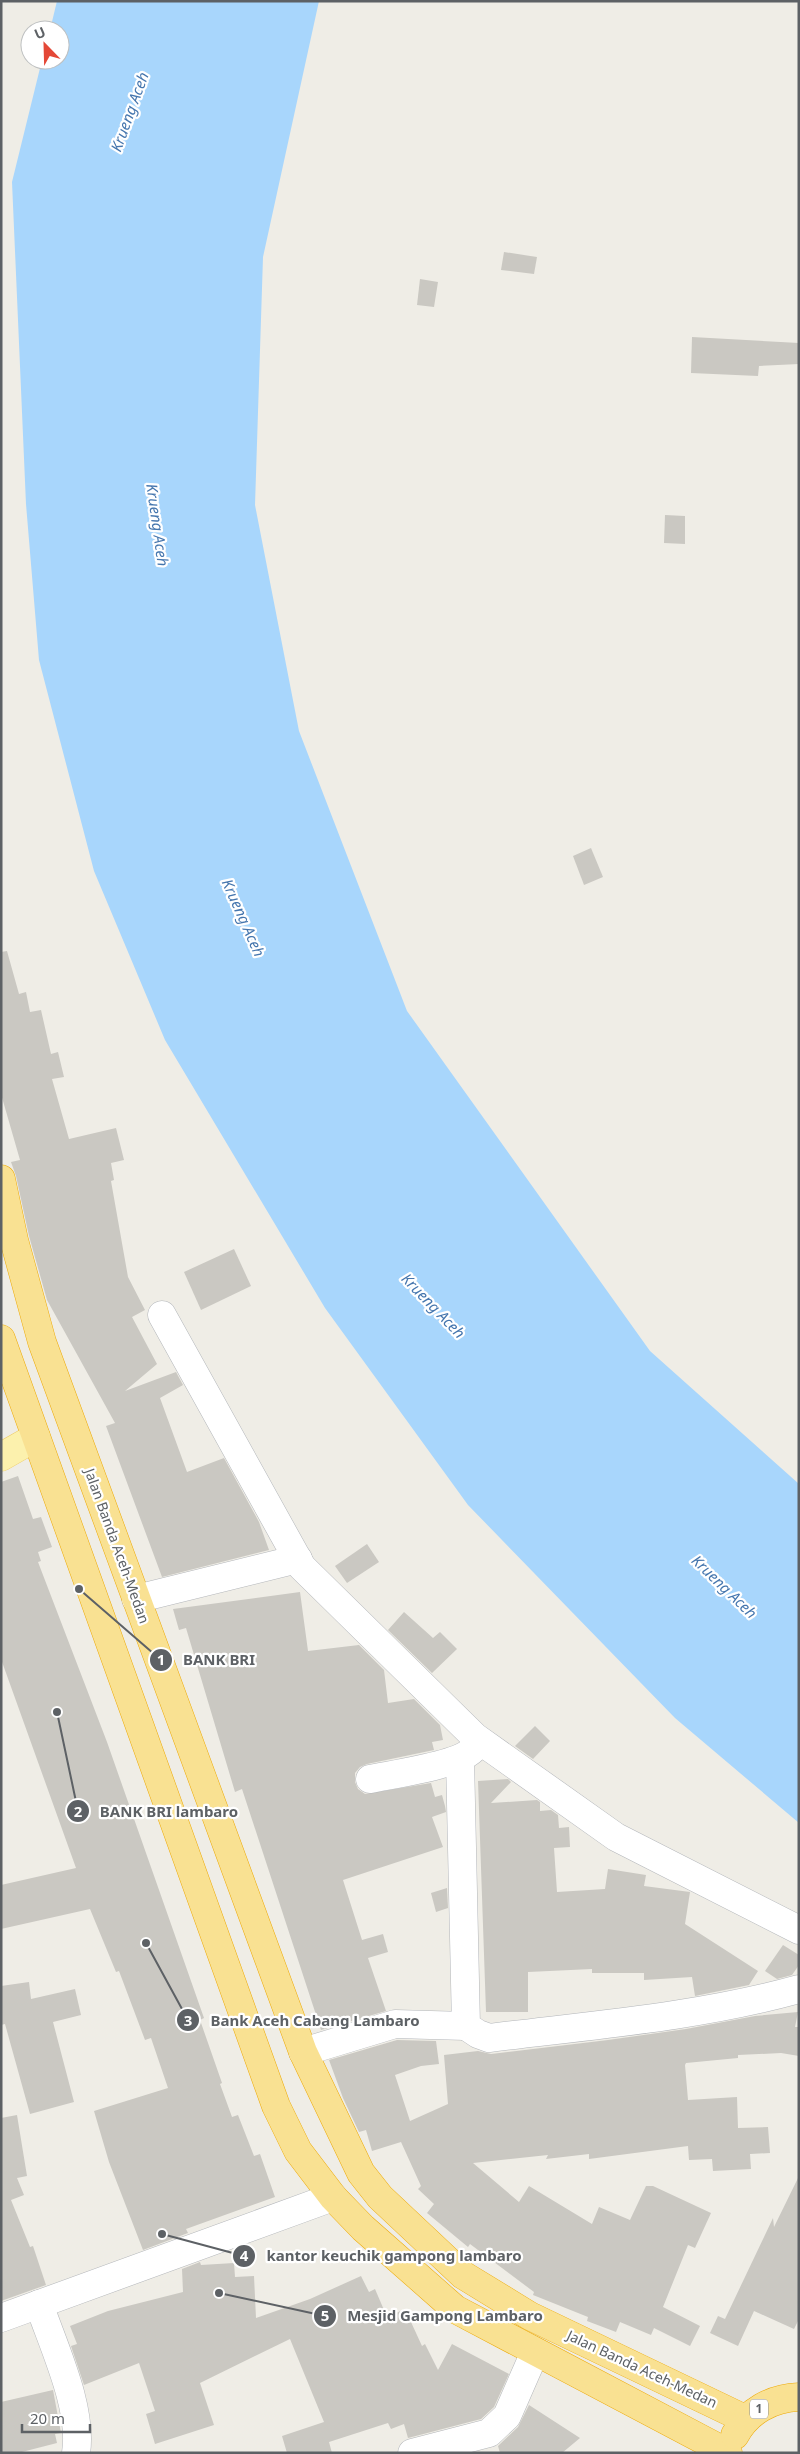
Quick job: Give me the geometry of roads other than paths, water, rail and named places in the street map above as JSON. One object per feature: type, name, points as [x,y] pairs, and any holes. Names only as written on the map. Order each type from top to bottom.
[{"type":"highway","name":"Jalan Banda Aceh-Medan","points":[[1,1179],[14,1240],[42,1342],[303,2052],[361,2173],[380,2197],[463,2275],[530,2316],[702,2397],[745,2420]]},
{"type":"highway","points":[[1,1339],[276,2106],[298,2151],[333,2197],[363,2228],[455,2309],[728,2453]]},
{"type":"highway","name":"1","points":[[728,2453],[732,2441],[745,2420],[769,2403],[799,2397]]},
{"type":"main road","points":[[1,1457],[36,1437]]},
{"type":"street","points":[[162,1315],[302,1567],[468,1748],[616,1837],[799,1930]]},
{"type":"street","points":[[136,1599],[298,1559]]},
{"type":"street","points":[[370,1779],[468,1748]]},
{"type":"street","points":[[466,2026],[468,1748]]},
{"type":"street","points":[[303,2052],[395,2024],[466,2026],[478,2034],[489,2038],[690,2013],[769,1997],[799,1988]]},
{"type":"street","points":[[1,2318],[333,2197]]},
{"type":"street","points":[[39,2304],[75,2410],[78,2436],[76,2453]]},
{"type":"street","points":[[412,2453],[489,2433],[507,2416],[535,2352]]},
{"type":"water","name":"Krueng Aceh","points":[[57,1],[319,1],[263,257],[255,505],[299,731],[407,1011],[650,1351],[799,1484],[799,1823],[675,1718],[468,1505],[325,1308],[165,1040],[94,871],[39,660],[26,504],[12,182],[40,70],[70,70],[70,20],[52,20]]},
{"type":"place","name":"BANK BRI","points":[[79,1589]]},
{"type":"place","name":"BANK BRI lambaro","points":[[57,1712]]},
{"type":"place","name":"Bank Aceh Cabang Lambaro","points":[[146,1943]]},
{"type":"place","name":"kantor keuchik gampong lambaro","points":[[162,2234]]},
{"type":"place","name":"Mesjid Gampong Lambaro","points":[[219,2293]]}]
